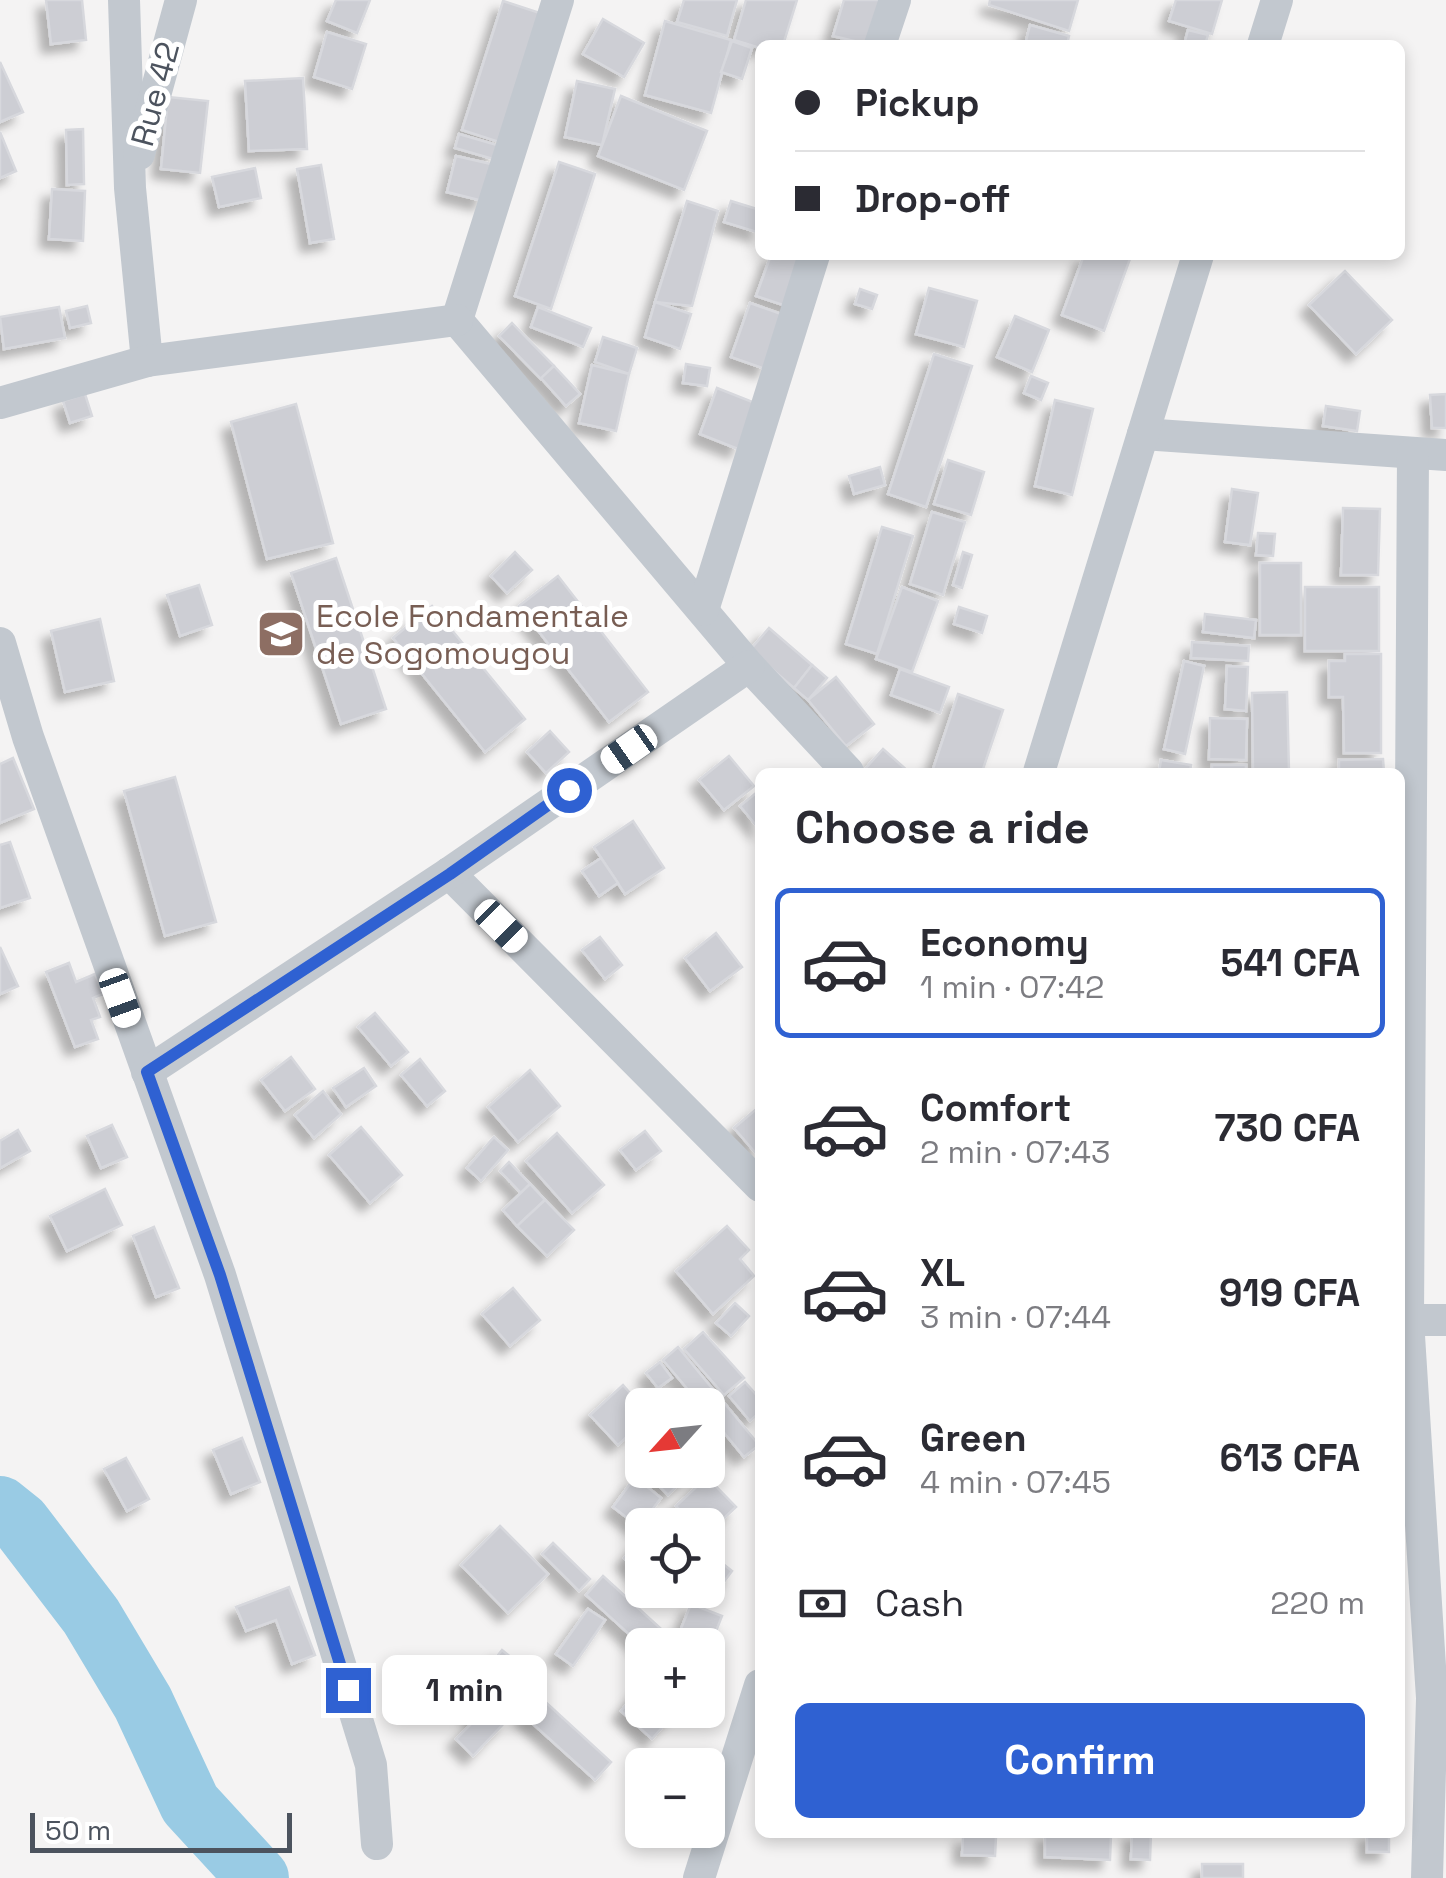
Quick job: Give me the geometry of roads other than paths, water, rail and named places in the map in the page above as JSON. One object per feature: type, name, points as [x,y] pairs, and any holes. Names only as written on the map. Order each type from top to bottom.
[{"type":"street","name":"Rue 42","points":[[124,0],[130,188],[147,361]]},
{"type":"street","name":"Rue 42","points":[[130,188],[181,0]]},
{"type":"street","points":[[457,320],[558,0]]},
{"type":"street","points":[[882,40],[894,0]]},
{"type":"street","points":[[1265,40],[1277,0]]},
{"type":"street","points":[[703,610],[812,260]]},
{"type":"street","points":[[1039,768],[1196,260]]},
{"type":"street","points":[[0,402],[147,361],[457,320]]},
{"type":"street","points":[[457,320],[749,666],[844,768]]},
{"type":"street","points":[[1143,434],[1446,454]]},
{"type":"street","points":[[1405,1224],[1413,454]]},
{"type":"street","points":[[0,643],[28,738],[220,1275],[371,1765],[378,1844]]},
{"type":"street","points":[[147,1072],[450,874],[749,666]]},
{"type":"street","points":[[450,874],[755,1181]]},
{"type":"street","points":[[1405,1320],[1446,1320]]},
{"type":"street","points":[[1405,1337],[1426,1698],[1427,1878]]},
{"type":"street","points":[[699,1878],[755,1704]]},
{"type":"waterway","points":[[0,1507],[20,1523],[91,1616],[143,1703],[190,1804],[258,1878]]},
{"type":"place","name":"Ecole Fondamentale de Sogomougou","points":[[281,634]]}]
